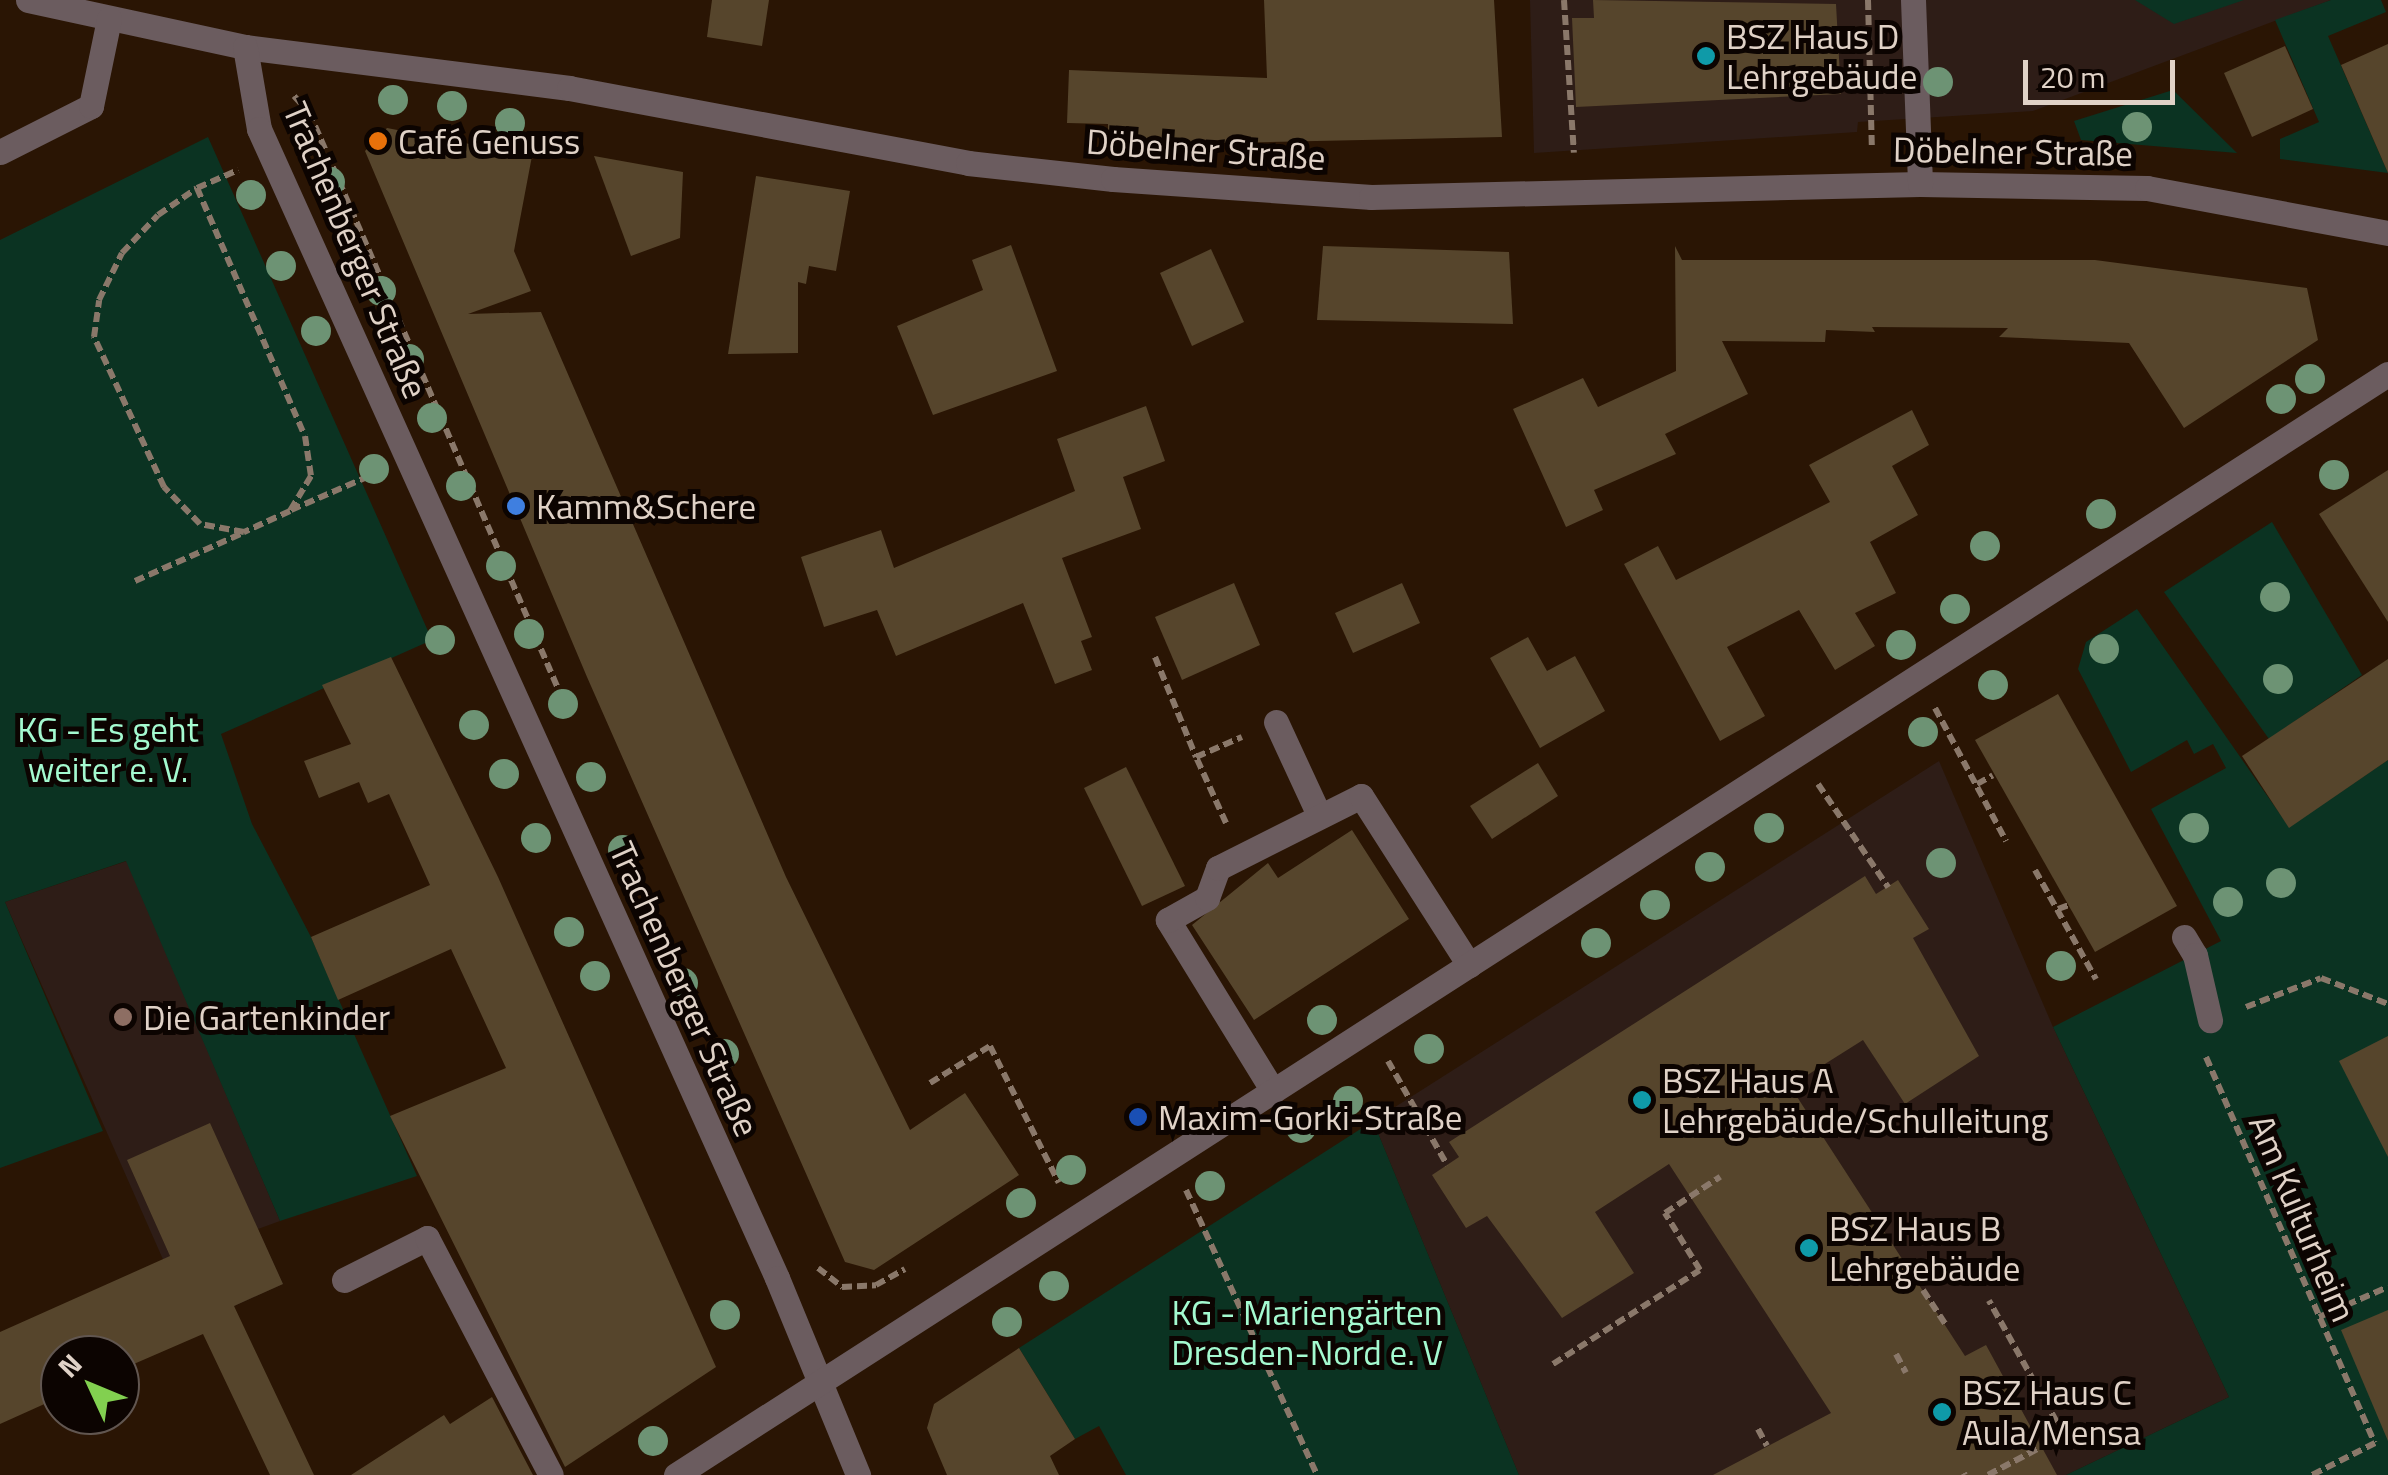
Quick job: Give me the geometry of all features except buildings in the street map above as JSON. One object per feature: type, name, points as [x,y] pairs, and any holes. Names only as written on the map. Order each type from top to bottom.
[{"type":"street","name":"Döbelner Straße","points":[[28,0],[246,47],[570,88],[968,163],[1113,179],[1371,197],[1920,184],[2147,188],[2388,233]]},
{"type":"street","points":[[1913,0],[1920,184]]},
{"type":"street","points":[[0,152],[91,106],[109,19]]},
{"type":"street","name":"Trachenberger Straße","points":[[246,47],[260,128],[271,156],[822,1381],[858,1475]]},
{"type":"street","points":[[676,1475],[2388,374]]},
{"type":"street","points":[[1276,722],[1319,815]]},
{"type":"street","points":[[1273,1091],[1168,920],[1207,898],[1218,868],[1361,796],[1469,966]]},
{"type":"street","points":[[2184,938],[2195,956],[2210,1020]]},
{"type":"street","points":[[344,1280],[427,1238],[551,1475]]},
{"type":"path","points":[[1564,0],[1568,126]]},
{"type":"path","points":[[1868,0],[1871,185]]},
{"type":"path","name":"Trachenberger Straße","points":[[246,47],[309,112],[568,712]]},
{"type":"path","points":[[244,532],[200,524],[164,487],[94,337],[99,300],[122,253],[197,188],[271,156]]},
{"type":"path","points":[[197,188],[305,436],[311,476],[290,511]]},
{"type":"path","points":[[135,581],[408,459]]},
{"type":"path","points":[[1155,657],[1240,856]]},
{"type":"path","points":[[1917,677],[2006,841]]},
{"type":"path","points":[[1196,757],[1276,722]]},
{"type":"path","points":[[1977,784],[1993,774]]},
{"type":"path","points":[[1836,811],[1888,886]]},
{"type":"path","points":[[2036,870],[2096,979]]},
{"type":"path","points":[[2058,909],[2069,904]]},
{"type":"path","points":[[2210,1020],[2321,978],[2388,1004]]},
{"type":"path","name":"Am Kulturheim","points":[[2210,1020],[2194,1028],[2374,1444],[2312,1475]]},
{"type":"path","points":[[1370,1030],[1446,1165]]},
{"type":"path","points":[[930,1083],[990,1046],[1076,1218]]},
{"type":"path","points":[[1168,1158],[1317,1475]]},
{"type":"path","points":[[1553,1364],[1700,1270],[1666,1213],[1720,1177]]},
{"type":"path","points":[[812,1258],[842,1287],[876,1285],[905,1269]]},
{"type":"path","points":[[2318,1318],[2388,1287]]},
{"type":"path","points":[[1923,1290],[1946,1326]]},
{"type":"path","points":[[1988,1475],[2064,1435],[1989,1301]]},
{"type":"path","points":[[1896,1354],[1906,1373]]},
{"type":"path","points":[[1758,1428],[1767,1446]]},
{"type":"shaded area","points":[[1530,0],[2331,0],[2033,111],[1858,122],[1857,132],[1534,153]]},
{"type":"shaded area","points":[[1939,761],[2053,1027],[2229,1397],[2066,1475],[1519,1475],[1373,1121]]},
{"type":"shaded area","name":"Die Gartenkinder","points":[[127,861],[280,1221],[258,1229],[283,1284],[192,1325],[5,902]]},
{"type":"green space","points":[[2135,0],[2244,0],[2174,24]]},
{"type":"green space","points":[[2331,0],[2381,0],[2386,12],[2328,36],[2388,173],[2280,159],[2280,139],[2319,122],[2275,20]]},
{"type":"green space","points":[[2173,90],[2237,153],[2081,140],[2074,121]]},
{"type":"green space","name":"KG - Es geht weiter e. V.","points":[[208,137],[432,640],[221,734],[252,824],[311,937],[417,1176],[280,1221],[126,861],[5,902],[103,1131],[0,1168],[0,240]]},
{"type":"green space","points":[[2272,522],[2362,675],[2269,739],[2164,592]]},
{"type":"green space","points":[[2137,609],[2289,827],[2388,760],[2388,1475],[2066,1475],[2229,1397],[2053,1027],[2221,941],[2151,809],[2226,768],[2213,744],[2194,754],[2187,740],[2131,772],[2078,669],[2086,642]]},
{"type":"green space","name":"KG - Mariengärten Dresden-Nord e. V","points":[[1373,1121],[1519,1475],[1126,1475],[1099,1426],[1075,1439],[1019,1348]]},
{"type":"place","name":"BSZ Haus D Lehrgebäude","points":[[1706,56]]},
{"type":"place","name":"Café Genuss","points":[[378,141]]},
{"type":"place","name":"Kamm&Schere","points":[[516,506]]},
{"type":"place","name":"Die Gartenkinder","points":[[123,1017]]},
{"type":"place","name":"BSZ Haus A Lehrgebäude/Schulleitung","points":[[1642,1100]]},
{"type":"place","name":"Maxim-Gorki-Straße","points":[[1138,1117]]},
{"type":"place","name":"BSZ Haus B Lehrgebäude","points":[[1809,1248]]},
{"type":"place","name":"BSZ Haus C Aula/Mensa","points":[[1942,1412]]}]
